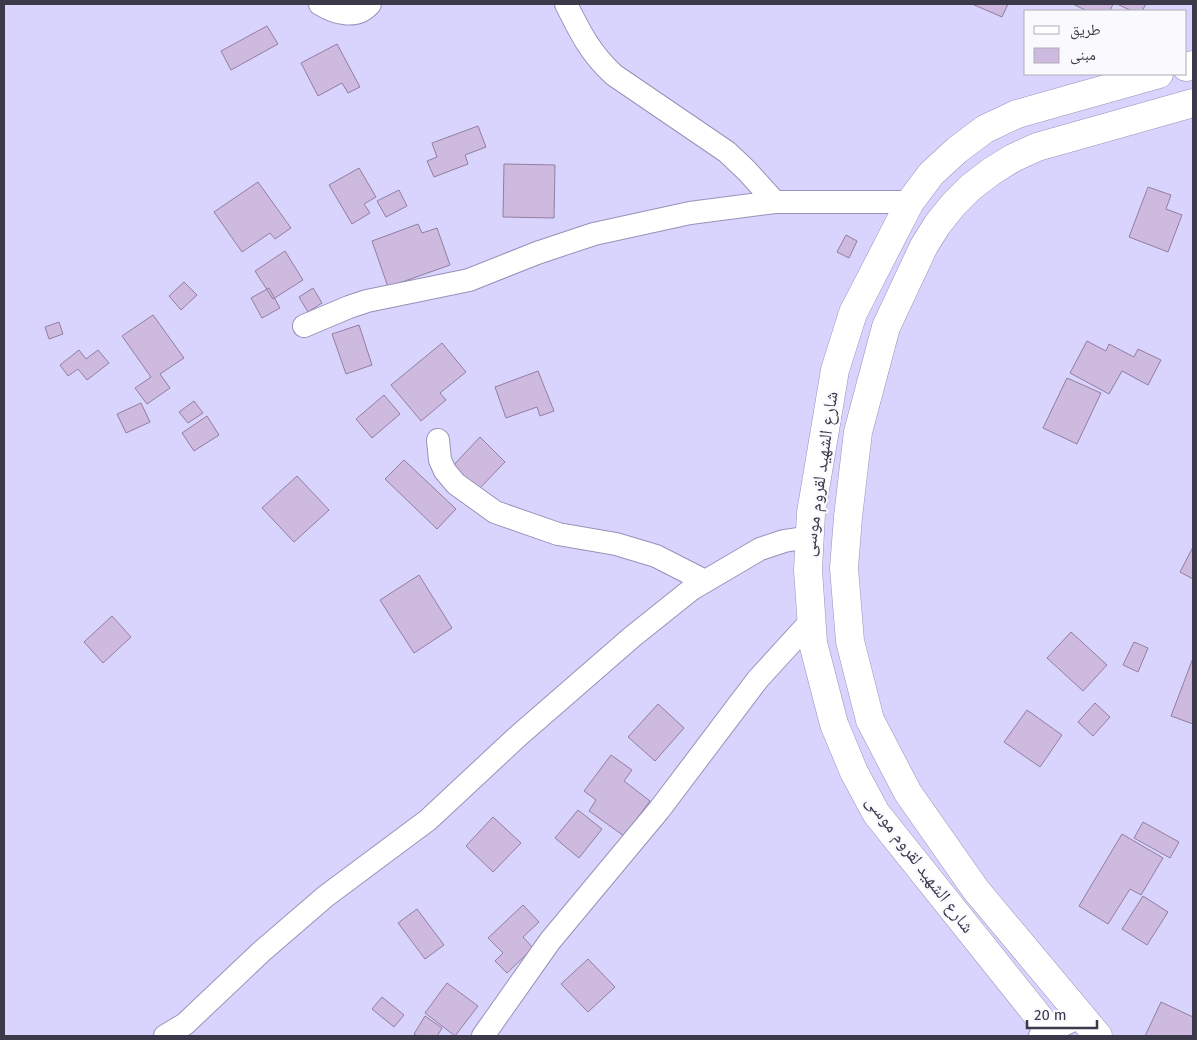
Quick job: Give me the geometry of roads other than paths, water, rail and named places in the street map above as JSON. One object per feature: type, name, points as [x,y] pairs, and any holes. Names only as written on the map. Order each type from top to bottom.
[{"type":"street","points":[[320,4],[332,11],[343,14],[356,13],[367,8],[370,4]]},
{"type":"street","points":[[566,4],[585,42],[598,61],[614,75],[727,152],[775,202]]},
{"type":"street","name":"شارع الشهيد لقروم موسى","points":[[1048,1035],[876,813],[854,772],[834,724],[813,643],[808,570],[811,513],[835,370],[853,313],[910,202],[931,174],[950,156],[985,129],[1017,114],[1155,75]]},
{"type":"street","name":"شارع الشهيد لقروم موسى","points":[[1090,1026],[976,890],[908,792],[870,720],[850,641],[844,568],[848,517],[858,432],[886,327],[924,246],[937,225],[965,193],[992,171],[1013,158],[1037,147],[1193,103]]},
{"type":"street","points":[[304,326],[367,301],[469,280],[537,253],[594,234],[690,213],[775,202],[910,202]]},
{"type":"street","points":[[438,440],[440,460],[445,471],[456,484],[495,512],[558,534],[616,544],[656,556],[704,580]]},
{"type":"street","points":[[165,1036],[185,1024],[261,952],[326,896],[428,820],[524,731],[632,637],[692,589],[704,580],[760,550],[784,541],[810,537]]},
{"type":"street","points":[[483,1036],[550,941],[659,810],[758,679],[811,621]]},
{"type":"street","points":[[1048,1035],[1090,1026]]}]
